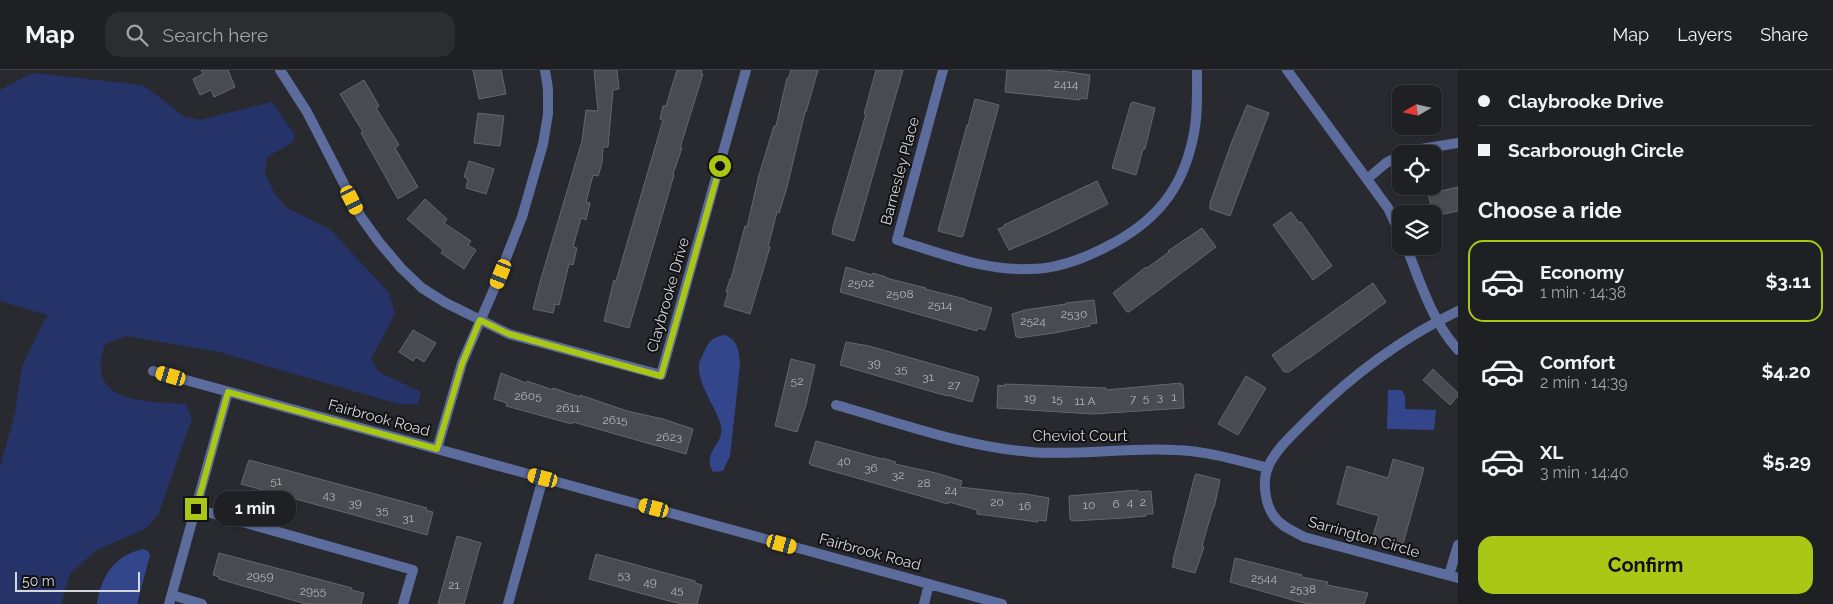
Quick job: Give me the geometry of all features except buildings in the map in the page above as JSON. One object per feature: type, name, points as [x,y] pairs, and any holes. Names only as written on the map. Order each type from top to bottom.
[{"type":"street","points":[[280,70],[307,112],[361,217],[379,242],[401,268],[422,288],[446,303],[480,320]]},
{"type":"street","points":[[437,449],[462,364],[494,290],[519,225],[543,144],[548,114],[548,88],[545,70]]},
{"type":"street","name":"Claybrooke Drive","points":[[480,320],[509,334],[661,376],[746,70]]},
{"type":"street","name":"Barnesley Place","points":[[943,70],[897,240],[984,266],[1030,269],[1070,263],[1091,255],[1136,230],[1161,208],[1180,180],[1194,137],[1197,70]]},
{"type":"street","points":[[1287,70],[1388,208],[1392,217]]},
{"type":"street","points":[[1442,145],[1458,143]]},
{"type":"street","points":[[1367,179],[1392,160]]},
{"type":"street","points":[[1410,255],[1437,321],[1458,350]]},
{"type":"street","name":"Sarrington Circle","points":[[1453,577],[1304,537],[1286,527],[1274,516],[1267,500],[1265,484],[1268,468],[1285,441],[1331,395],[1380,357],[1458,310]]},
{"type":"street","name":"Fairbrook Road","points":[[152,371],[1002,604]]},
{"type":"street","points":[[202,604],[170,600],[228,392]]},
{"type":"street","name":"Cheviot Court","points":[[836,405],[968,442],[1010,450],[1061,454],[1172,449],[1192,450],[1212,453],[1268,468]]},
{"type":"street","points":[[508,604],[543,478]]},
{"type":"street","points":[[196,509],[413,570],[403,604]]},
{"type":"street","points":[[1453,577],[1458,545]]},
{"type":"street","points":[[924,604],[929,584]]},
{"type":"shaded area","points":[[32,73],[143,85],[185,117],[200,120],[272,102],[295,135],[292,143],[267,157],[265,174],[275,194],[287,208],[330,229],[389,293],[395,314],[371,359],[379,372],[421,392],[418,404],[398,404],[219,352],[127,336],[105,344],[101,364],[103,379],[111,389],[123,396],[137,400],[186,404],[192,419],[158,515],[145,529],[95,551],[70,574],[61,604],[0,604],[0,467],[15,413],[22,366],[47,315],[0,301],[0,90]]},
{"type":"shaded area","points":[[725,335],[735,343],[740,365],[730,456],[723,471],[713,472],[710,465],[711,453],[720,438],[721,426],[701,380],[699,364],[710,341]]},
{"type":"shaded area","points":[[1388,390],[1401,390],[1403,392],[1405,409],[1436,410],[1434,430],[1387,429]]},
{"type":"shaded area","points":[[143,549],[148,551],[150,555],[137,604],[97,604],[102,584],[111,568],[125,556]]},
{"type":"route","points":[[196,509],[228,392],[437,449],[462,364],[480,320],[509,334],[661,376],[720,166]]}]
